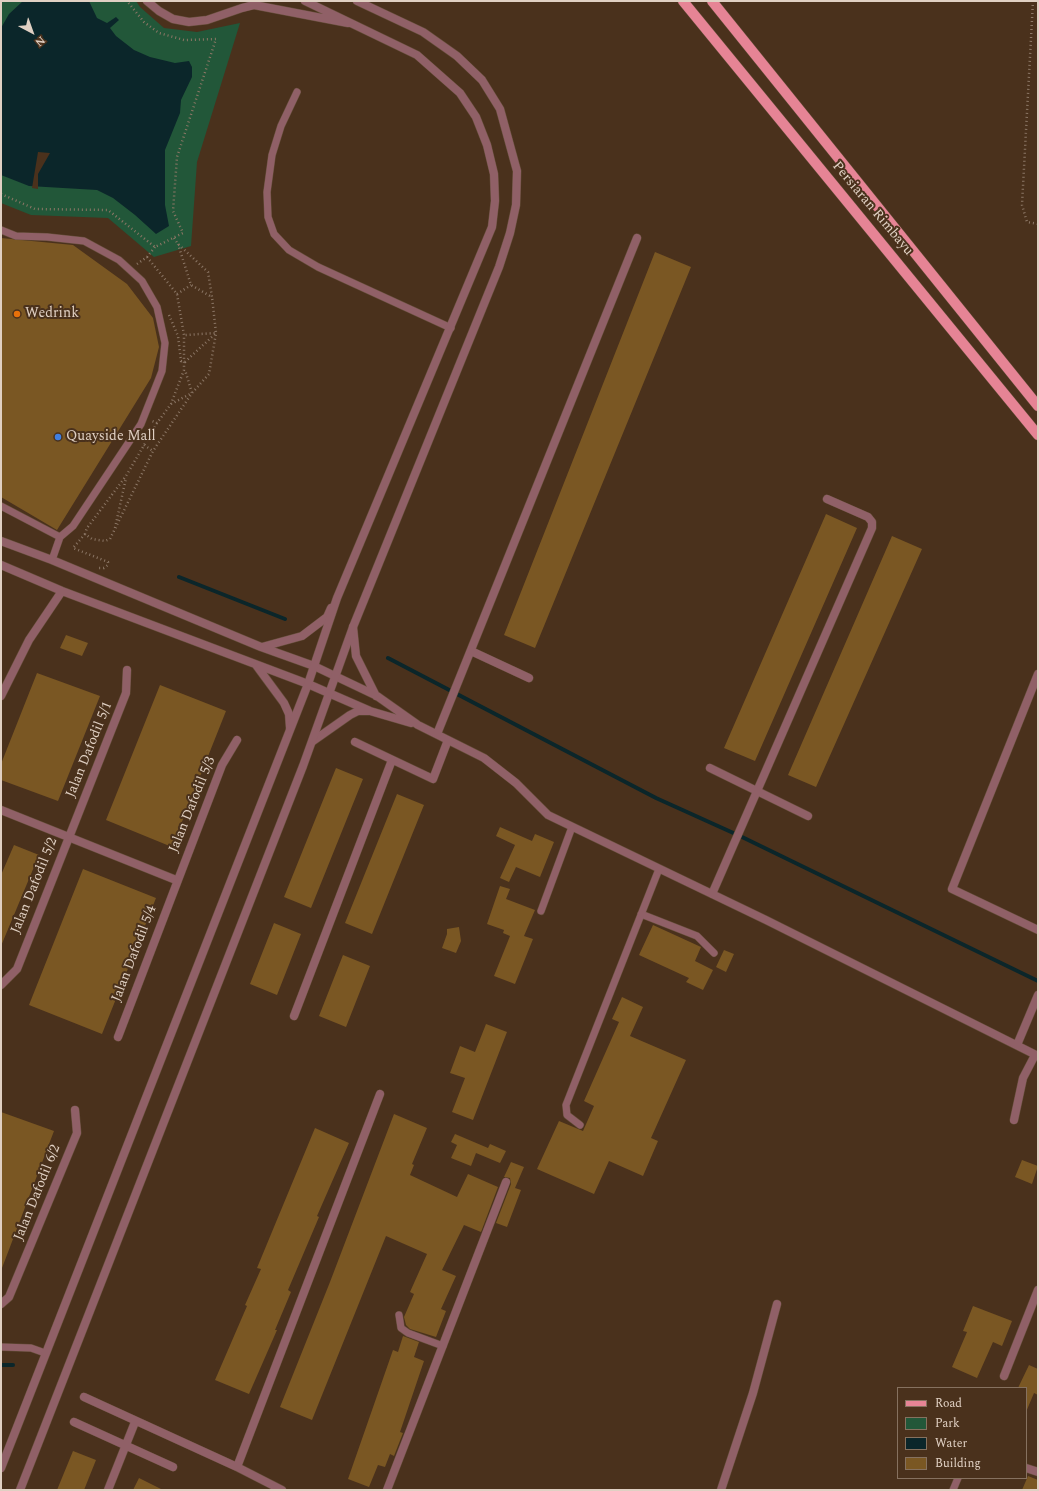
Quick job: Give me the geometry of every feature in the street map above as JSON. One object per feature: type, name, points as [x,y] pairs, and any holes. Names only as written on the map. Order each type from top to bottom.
[{"type":"main road","points":[[679,1],[699,21]]},
{"type":"main road","name":"Persiaran Rimbayu","points":[[683,1],[1038,435]]},
{"type":"main road","name":"Persiaran Rimbayu","points":[[712,1],[1038,406]]},
{"type":"street","points":[[147,1],[159,11],[173,19],[189,22],[207,20],[254,5],[358,26]]},
{"type":"street","points":[[1,1468],[308,684],[337,598],[492,227],[495,201],[494,174],[487,145],[476,117],[460,93],[418,55],[305,1]]},
{"type":"street","points":[[20,1490],[313,741],[353,627],[499,267],[510,233],[516,205],[517,171],[500,109],[482,80],[457,56],[423,32],[357,1]]},
{"type":"street","points":[[437,734],[472,651],[637,238]]},
{"type":"street","points":[[712,894],[873,525],[868,517],[827,499]]},
{"type":"street","points":[[1,542],[52,560],[262,647],[314,666],[377,696],[418,725]]},
{"type":"street","points":[[1,565],[62,591],[308,684],[370,711],[418,725],[484,758],[516,783],[548,815],[712,894],[1017,1046],[1035,1058],[1023,1078],[1014,1120]]},
{"type":"street","points":[[1,696],[29,640],[62,591]]},
{"type":"street","points":[[262,647],[302,636],[327,617],[337,598]]},
{"type":"street","points":[[353,627],[356,656],[377,696]]},
{"type":"street","points":[[472,651],[529,678]]},
{"type":"street","points":[[256,665],[284,703],[289,714],[290,728]]},
{"type":"street","name":"Jalan Dafodil 5/1","points":[[69,837],[126,693],[126,670]]},
{"type":"street","points":[[1038,674],[952,889],[1038,930]]},
{"type":"street","points":[[313,741],[358,710],[370,711]]},
{"type":"street","name":"Jalan Dafodil 5/3","points":[[176,880],[222,765],[237,740]]},
{"type":"street","points":[[355,742],[433,779],[448,740]]},
{"type":"street","points":[[294,1016],[392,760]]},
{"type":"street","points":[[710,768],[808,816]]},
{"type":"street","points":[[1,810],[176,880]]},
{"type":"street","name":"Jalan Dafodil 5/2","points":[[1,985],[16,969],[69,837]]},
{"type":"street","name":"Jalan Dafodil 5/4","points":[[118,1037],[176,880]]},
{"type":"street","points":[[1017,1046],[1038,995]]},
{"type":"street","points":[[237,1467],[380,1094]]},
{"type":"street","name":"Jalan Dafodil 6/2","points":[[1,1304],[9,1297],[77,1133],[76,1110]]},
{"type":"street","points":[[387,1490],[506,1182]]},
{"type":"street","points":[[1004,1376],[1038,1290]]},
{"type":"street","points":[[721,1490],[753,1393],[777,1304]]},
{"type":"street","points":[[84,1397],[135,1422],[237,1467],[282,1490]]},
{"type":"street","points":[[74,1422],[172,1467]]},
{"type":"street","points":[[109,1490],[135,1422]]},
{"type":"street","points":[[1027,1468],[1038,1472]]},
{"type":"lane","points":[[297,92],[281,126],[272,155],[267,192],[268,217],[274,234],[289,250],[318,267],[451,328]]},
{"type":"lane","points":[[1,230],[16,236],[47,237],[84,241],[119,260],[142,281],[157,307],[166,343],[162,371],[144,417],[73,526],[60,537],[52,560]]},
{"type":"lane","points":[[1,506],[60,537]]},
{"type":"lane","points":[[541,911],[572,827]]},
{"type":"lane","points":[[580,1126],[566,1115],[566,1106],[659,869]]},
{"type":"lane","points":[[641,914],[697,936],[714,953]]},
{"type":"lane","points":[[399,1315],[401,1328],[408,1333],[443,1346]]},
{"type":"lane","points":[[1,1347],[31,1348],[45,1353]]},
{"type":"lane","points":[[953,1490],[958,1479]]},
{"type":"path","points":[[127,1],[144,22],[159,33],[184,40],[216,39],[177,157],[174,211],[183,233],[155,247],[147,257],[130,270]]},
{"type":"path","points":[[1033,1],[1022,205],[1027,222],[1038,224]]},
{"type":"path","points":[[1,194],[35,208],[108,210],[155,247]]},
{"type":"path","points":[[85,534],[92,539],[105,541],[110,539],[153,451],[192,393],[209,374],[216,333],[208,272],[178,244],[174,238]]},
{"type":"path","points":[[178,244],[191,285],[212,297]]},
{"type":"path","points":[[98,568],[104,568],[108,565],[108,562],[73,548],[85,534],[87,528],[126,476],[157,423],[171,404],[184,370],[184,335],[177,294],[147,257]]},
{"type":"path","points":[[177,294],[191,285]]},
{"type":"path","points":[[157,307],[164,307],[172,319],[178,336],[181,361],[185,362]]},
{"type":"path","points":[[184,335],[216,333]]},
{"type":"path","points":[[185,362],[216,333]]},
{"type":"path","points":[[184,370],[192,393]]},
{"type":"path","points":[[171,404],[192,393]]},
{"type":"path","points":[[144,417],[157,423]]},
{"type":"path","points":[[144,445],[153,451]]},
{"type":"path","points":[[114,533],[126,476]]},
{"type":"green space","points":[[1,1],[136,1],[140,7],[164,28],[197,32],[240,23],[197,162],[191,246],[154,257],[108,218],[31,215],[1,203]]},
{"type":"water","points":[[23,1],[89,1],[97,18],[107,23],[116,17],[119,20],[110,28],[116,36],[134,50],[150,57],[175,63],[189,61],[192,67],[192,77],[181,100],[180,113],[165,150],[165,205],[169,226],[156,234],[113,198],[97,190],[29,186],[1,175],[1,28],[9,14]]},
{"type":"pier","points":[[38,152],[50,153],[38,174],[38,189],[32,188]]},
{"type":"building","name":"Quayside Mall","points":[[1,238],[73,245],[127,284],[153,318],[159,347],[151,378],[57,530],[1,497]]},
{"type":"building","points":[[655,252],[691,267],[535,648],[504,635]]},
{"type":"building","points":[[826,514],[857,528],[755,761],[724,748]]},
{"type":"building","points":[[892,536],[922,549],[816,787],[788,775]]},
{"type":"building","points":[[66,635],[88,643],[82,656],[60,648]]},
{"type":"building","points":[[37,673],[100,696],[58,801],[1,780],[1,764]]},
{"type":"building","points":[[160,685],[226,711],[172,847],[106,820]]},
{"type":"building","points":[[336,768],[363,779],[311,908],[284,897]]},
{"type":"building","points":[[397,794],[424,805],[372,934],[345,923]]},
{"type":"building","points":[[500,827],[532,841],[535,834],[554,842],[540,877],[516,867],[509,882],[500,878],[515,845],[496,836]]},
{"type":"building","points":[[14,845],[39,855],[1,946],[1,875]]},
{"type":"building","points":[[83,869],[156,898],[102,1034],[29,1005]]},
{"type":"building","points":[[500,886],[510,889],[506,899],[535,910],[524,936],[533,939],[515,984],[494,976],[510,936],[503,933],[504,930],[487,924]]},
{"type":"building","points":[[274,923],[301,934],[277,995],[250,984]]},
{"type":"building","points":[[653,925],[701,947],[695,961],[713,970],[703,990],[686,982],[689,978],[639,955]]},
{"type":"building","points":[[459,927],[461,941],[456,953],[442,948],[447,934],[447,929]]},
{"type":"building","points":[[724,950],[734,954],[726,972],[716,967]]},
{"type":"building","points":[[343,955],[370,966],[346,1027],[319,1016]]},
{"type":"building","points":[[622,997],[643,1007],[630,1036],[686,1060],[651,1138],[658,1141],[643,1176],[609,1161],[594,1194],[537,1169],[559,1121],[583,1131],[594,1106],[584,1101],[619,1022],[612,1019]]},
{"type":"building","points":[[486,1024],[507,1032],[473,1120],[452,1112],[465,1078],[450,1073],[460,1046],[475,1052]]},
{"type":"building","points":[[1,1112],[54,1131],[2,1268],[1,1268]]},
{"type":"building","points":[[394,1114],[427,1128],[412,1164],[414,1165],[410,1175],[457,1197],[468,1174],[498,1187],[481,1232],[464,1225],[442,1270],[456,1276],[441,1309],[446,1311],[436,1337],[410,1329],[406,1325],[404,1317],[414,1294],[410,1292],[427,1254],[386,1236],[312,1420],[280,1407],[330,1282]]},
{"type":"building","points":[[315,1128],[349,1143],[317,1216],[319,1217],[288,1290],[291,1292],[275,1330],[277,1330],[249,1394],[215,1380],[247,1306],[245,1305],[261,1269],[257,1268]]},
{"type":"building","points":[[455,1134],[488,1148],[490,1144],[506,1151],[500,1163],[476,1153],[471,1166],[451,1158],[457,1145],[451,1142]]},
{"type":"building","points":[[1022,1160],[1038,1166],[1032,1184],[1015,1177]]},
{"type":"building","points":[[511,1162],[524,1167],[515,1188],[521,1190],[507,1227],[496,1223],[511,1184],[510,1178],[504,1177]]},
{"type":"building","points":[[973,1306],[1012,1321],[1002,1346],[993,1342],[977,1378],[952,1367],[967,1332],[963,1331]]},
{"type":"building","points":[[403,1336],[419,1342],[414,1357],[424,1361],[400,1432],[403,1433],[394,1456],[390,1454],[385,1467],[378,1465],[369,1487],[348,1479],[393,1350],[398,1352]]},
{"type":"building","points":[[1029,1365],[1038,1369],[1038,1395],[1034,1393],[1027,1410],[1027,1387],[1018,1387]]},
{"type":"building","points":[[73,1451],[96,1460],[84,1490],[57,1490]]},
{"type":"building","points":[[1028,1476],[1038,1480],[1038,1490],[1022,1490]]},
{"type":"building","points":[[139,1478],[163,1490],[133,1490]]},
{"type":"waterway","points":[[179,577],[285,619]]},
{"type":"waterway","points":[[388,658],[656,798],[740,836],[1038,981]]},
{"type":"waterway","points":[[1,1365],[13,1365]]},
{"type":"place","name":"Wedrink","points":[[17,314]]},
{"type":"place","name":"Quayside Mall","points":[[58,437]]}]
